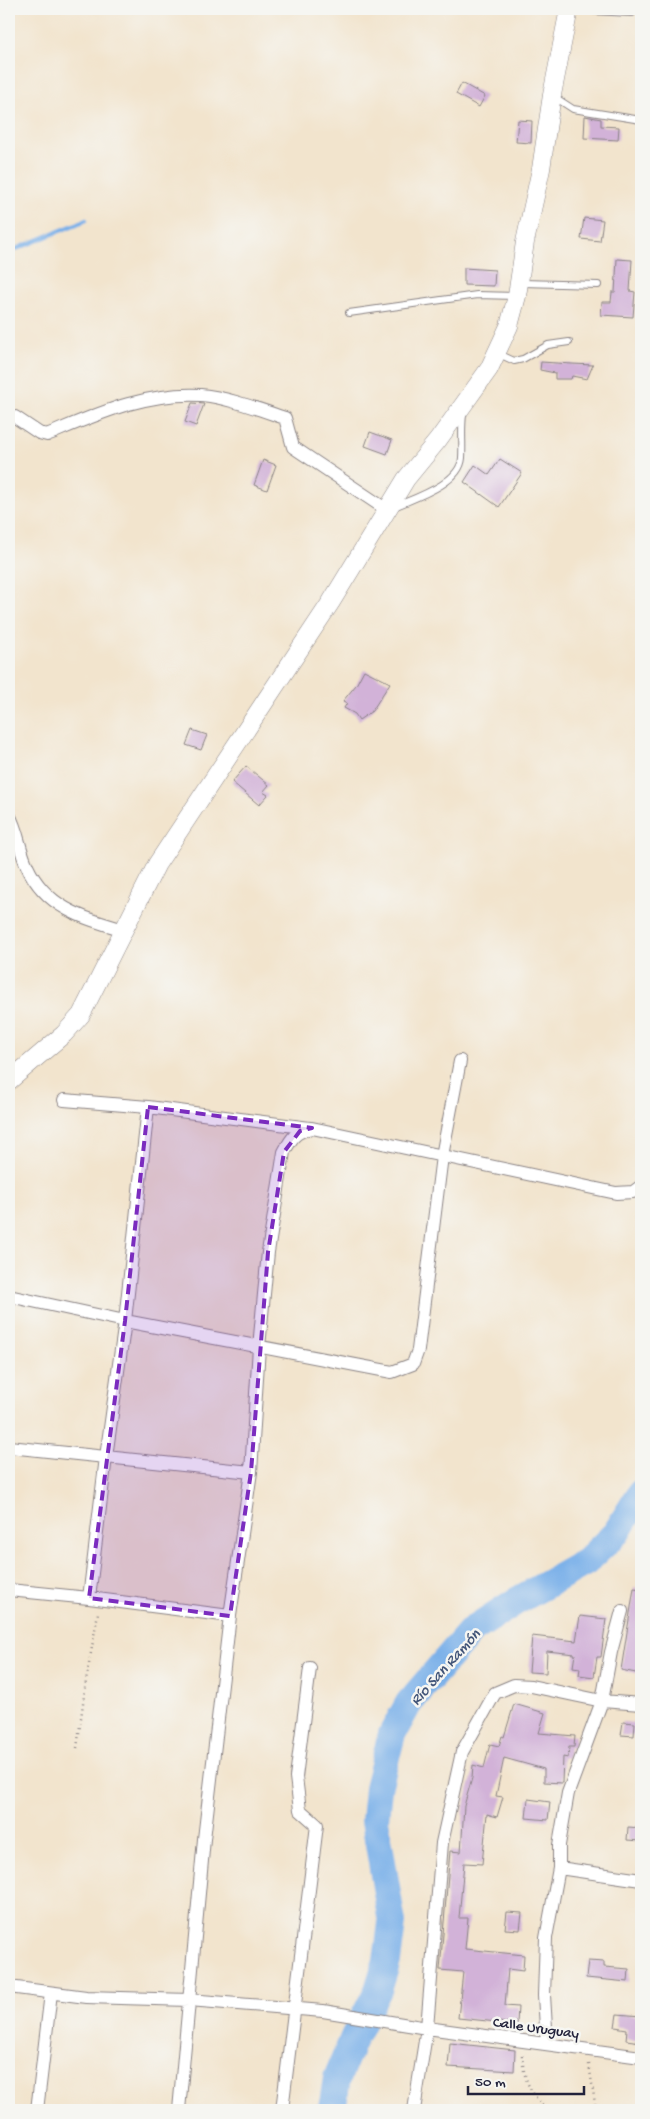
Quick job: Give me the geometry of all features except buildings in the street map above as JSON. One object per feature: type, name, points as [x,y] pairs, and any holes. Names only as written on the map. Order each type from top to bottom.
[{"type":"main road","points":[[9,1081],[64,1034],[81,1015],[158,864],[331,602],[406,479],[438,440],[489,369],[509,326],[518,289],[525,242],[541,169],[552,95],[569,9]]},
{"type":"street","points":[[15,417],[39,433],[47,435],[108,410],[157,396],[202,395],[252,407],[285,418],[293,446],[387,510]]},
{"type":"street","points":[[9,815],[15,826],[26,864],[36,884],[55,902],[83,918],[124,930]]},
{"type":"street","points":[[9,1296],[125,1321],[392,1372],[413,1364],[418,1350],[442,1156],[460,1062]]},
{"type":"street","points":[[64,1100],[312,1128],[616,1193],[633,1192],[641,1186]]},
{"type":"street","points":[[95,1599],[106,1457],[125,1321],[148,1108]]},
{"type":"street","points":[[179,2110],[204,1840],[230,1616],[251,1472],[259,1347],[268,1252],[284,1152],[291,1139],[300,1131],[312,1128]]},
{"type":"street","points":[[9,1447],[251,1472]]},
{"type":"street","points":[[9,1590],[230,1616]]},
{"type":"street","points":[[547,2044],[544,1995],[546,1938],[559,1868],[559,1845],[568,1793],[602,1701],[611,1652],[622,1611]]},
{"type":"street","points":[[282,2110],[293,2008],[317,1826],[300,1810],[296,1777],[310,1668]]},
{"type":"street","points":[[414,2110],[427,2028],[442,1843],[462,1752],[495,1693],[514,1685],[531,1686],[602,1701],[641,1704]]},
{"type":"street","points":[[559,1868],[641,1880]]},
{"type":"street","name":"Calle Uruguay","points":[[9,1987],[86,1997],[188,2000],[323,2011],[427,2028],[641,2058]]},
{"type":"street","points":[[37,2110],[51,1993]]},
{"type":"lane","points":[[569,9],[632,13]]},
{"type":"lane","points":[[552,95],[573,109],[641,120]]},
{"type":"lane","points":[[349,313],[518,289],[598,285]]},
{"type":"lane","points":[[496,352],[514,361],[523,359],[548,345],[569,342]]},
{"type":"lane","points":[[387,510],[436,488],[452,478],[462,461],[461,429],[465,402]]},
{"type":"path","points":[[77,1748],[95,1599]]},
{"type":"path","points":[[522,2041],[523,2074],[528,2088],[547,2110]]},
{"type":"path","points":[[586,2050],[596,2110]]},
{"type":"highlighted area","points":[[148,1107],[312,1128],[300,1131],[284,1152],[268,1252],[251,1472],[230,1616],[89,1598],[125,1321]]},
{"type":"waterway","points":[[9,252],[86,220]]},
{"type":"waterway","name":"Río San Ramón","points":[[332,2110],[337,2078],[354,2037],[378,1990],[387,1961],[392,1923],[375,1820],[378,1788],[392,1734],[409,1703],[472,1630],[515,1602],[586,1562],[616,1533],[641,1493]]}]
